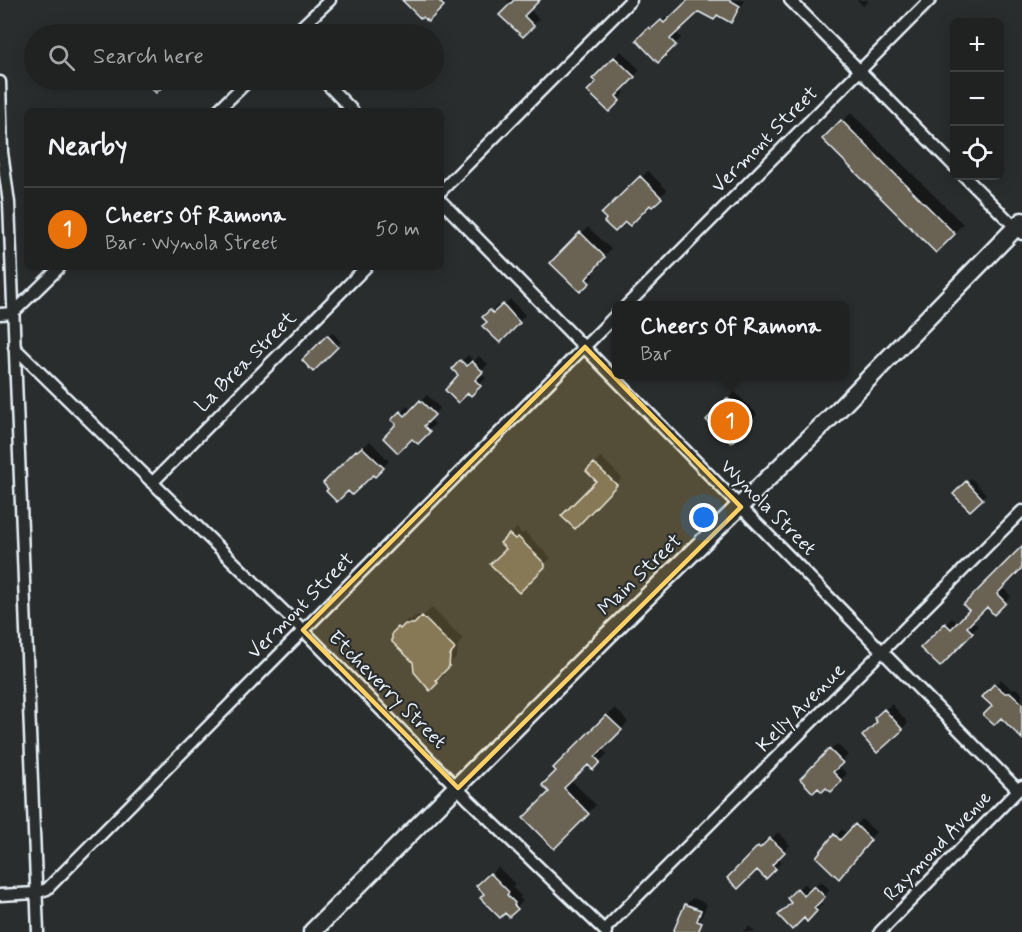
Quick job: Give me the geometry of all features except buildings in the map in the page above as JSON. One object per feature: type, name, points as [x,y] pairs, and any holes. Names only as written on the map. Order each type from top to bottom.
[{"type":"main road","name":"Main Street","points":[[312,932],[1020,227]]},
{"type":"street","points":[[305,24],[330,0]]},
{"type":"street","points":[[444,188],[631,0]]},
{"type":"street","points":[[790,0],[950,162]]},
{"type":"street","name":"Vermont Street","points":[[631,301],[930,0]]},
{"type":"street","points":[[0,82],[2,152],[9,203],[38,932]]},
{"type":"street","points":[[220,108],[239,90]]},
{"type":"street","points":[[332,90],[350,108]]},
{"type":"street","points":[[968,180],[1020,227]]},
{"type":"street","name":"Wynola Street","points":[[444,204],[612,374]]},
{"type":"street","points":[[0,314],[13,313],[57,270]]},
{"type":"street","name":"La Brea Street","points":[[152,483],[363,270]]},
{"type":"street","name":"Vermont Street","points":[[36,893],[47,889],[612,319]]},
{"type":"street","name":"Etcheverry Street","points":[[14,346],[605,931]]},
{"type":"street","name":"Wynola Street","points":[[617,379],[1020,788]]},
{"type":"street","name":"Kelly Avenue","points":[[605,931],[1022,511]]},
{"type":"street","name":"Raymond Avenue","points":[[880,932],[1020,788]]},
{"type":"street","points":[[0,895],[36,893]]},
{"type":"highlighted area","points":[[585,347],[741,507],[458,788],[303,630]]},
{"type":"place","name":"Cheers Of Ramona","points":[[730,421]]}]
